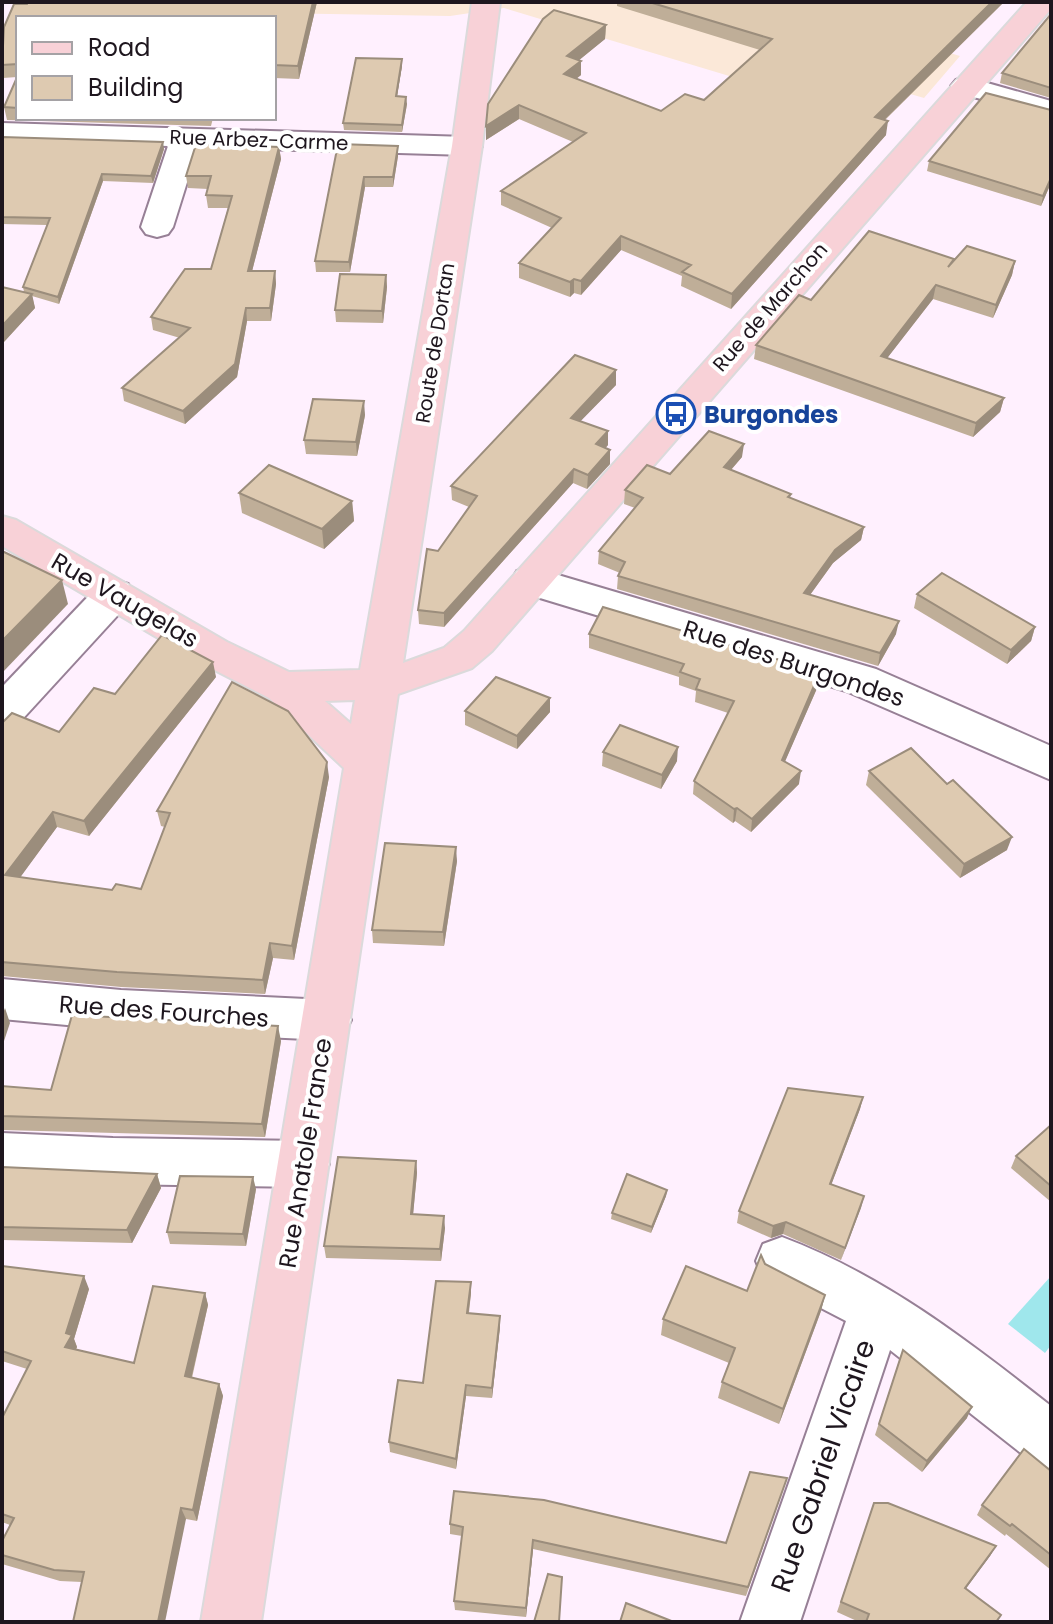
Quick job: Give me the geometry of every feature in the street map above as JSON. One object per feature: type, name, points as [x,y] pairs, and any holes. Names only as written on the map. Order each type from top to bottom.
[{"type":"main road","name":"Route de Dortan","points":[[382,668],[467,146],[486,2]]},
{"type":"main road","name":"Rue de Marchon","points":[[382,668],[421,673],[458,658],[478,641],[1042,2]]},
{"type":"main road","name":"Rue Vaugelas","points":[[2,529],[266,679],[366,763]]},
{"type":"main road","points":[[266,679],[382,668]]},
{"type":"main road","name":"Rue Anatole France","points":[[231,1622],[382,668]]},
{"type":"street","points":[[966,86],[1051,110]]},
{"type":"street","name":"Rue Arbez-Carme","points":[[2,132],[186,138],[252,129],[467,146]]},
{"type":"street","points":[[157,227],[186,138]]},
{"type":"street","name":"Rue des Burgondes","points":[[531,581],[861,680],[1051,764]]},
{"type":"street","points":[[2,714],[114,594]]},
{"type":"street","name":"Rue des Fourches","points":[[2,999],[121,1010],[327,1020]]},
{"type":"street","points":[[2,1155],[113,1161],[304,1164]]},
{"type":"street","name":"Rue Gabriel Vicaire","points":[[782,1261],[877,1309],[961,1369],[1051,1441]]},
{"type":"street","name":"Rue Gabriel Vicaire","points":[[770,1622],[877,1309]]},
{"type":"shaded area","points":[[160,2],[806,2],[800,8],[960,56],[924,98],[855,78],[829,106],[504,8],[450,16],[157,11]]},
{"type":"water","points":[[1051,1276],[1051,1345],[1045,1353],[1008,1324]]},
{"type":"building","points":[[313,2],[298,66],[276,65],[276,16],[16,16],[16,64],[2,65],[4,27],[14,4]]},
{"type":"building","points":[[649,2],[992,2],[875,117],[888,121],[732,294],[682,272],[691,265],[621,236],[581,281],[574,279],[570,282],[519,263],[561,218],[501,191],[586,133],[519,105],[486,126],[488,104],[543,19],[554,10],[606,25],[567,56],[581,61],[564,74],[661,111],[685,94],[704,100],[772,39]]},
{"type":"building","points":[[1051,14],[1051,88],[1002,73]]},
{"type":"building","points":[[356,58],[402,59],[396,96],[406,97],[402,125],[343,123]]},
{"type":"building","points":[[16,80],[16,108],[4,107]]},
{"type":"building","points":[[986,93],[1051,110],[1051,178],[1043,196],[929,161]]},
{"type":"building","points":[[2,137],[163,142],[151,176],[102,174],[58,297],[23,287],[50,218],[2,217]]},
{"type":"building","points":[[198,138],[204,138],[202,144],[279,147],[248,271],[275,271],[270,308],[246,308],[235,364],[183,411],[122,388],[190,328],[151,317],[185,269],[211,269],[232,196],[206,195],[211,176],[186,176]]},
{"type":"building","points":[[338,144],[398,146],[393,177],[364,177],[349,262],[315,261]]},
{"type":"building","points":[[869,231],[954,259],[948,267],[967,246],[1015,261],[996,305],[936,285],[881,356],[1004,398],[976,423],[756,345],[799,295],[811,300]]},
{"type":"building","points":[[340,274],[386,275],[382,311],[335,310]]},
{"type":"building","points":[[2,287],[32,294],[2,326]]},
{"type":"building","points":[[575,355],[616,370],[571,418],[608,431],[596,444],[610,450],[588,475],[574,469],[444,613],[418,610],[427,549],[438,551],[477,496],[451,486]]},
{"type":"building","points":[[313,399],[364,401],[356,442],[304,440]]},
{"type":"building","points":[[709,431],[744,444],[724,467],[864,527],[835,550],[804,593],[899,621],[880,653],[618,576],[625,562],[599,551],[643,498],[625,490],[647,465],[670,474]]},
{"type":"building","points":[[269,465],[352,501],[322,529],[239,493]]},
{"type":"building","points":[[2,551],[62,580],[2,641]]},
{"type":"building","points":[[942,573],[1035,627],[1011,650],[917,594]]},
{"type":"building","points":[[603,607],[820,672],[782,760],[801,771],[752,819],[694,781],[734,701],[696,689],[700,679],[680,672],[684,664],[589,634]]},
{"type":"building","points":[[162,635],[213,662],[84,821],[53,812],[5,875],[112,890],[116,884],[141,889],[170,813],[157,811],[232,682],[288,711],[327,762],[292,946],[270,943],[263,980],[2,962],[2,723],[12,713],[59,732],[94,688],[115,694]]},
{"type":"building","points":[[496,677],[550,698],[517,736],[465,711]]},
{"type":"building","points":[[620,725],[678,747],[662,775],[603,752]]},
{"type":"building","points":[[911,748],[947,784],[953,780],[1012,837],[964,864],[869,771]]},
{"type":"building","points":[[385,843],[456,847],[443,932],[372,930]]},
{"type":"building","points":[[72,1015],[278,1026],[262,1124],[2,1116],[2,1086],[51,1090]]},
{"type":"building","points":[[788,1088],[863,1097],[830,1184],[864,1196],[845,1248],[786,1222],[773,1226],[739,1211]]},
{"type":"building","points":[[1051,1125],[1051,1186],[1016,1156]]},
{"type":"building","points":[[338,1157],[416,1161],[411,1214],[444,1216],[440,1249],[324,1246]]},
{"type":"building","points":[[2,1167],[157,1174],[127,1230],[2,1227]]},
{"type":"building","points":[[627,1174],[667,1190],[652,1227],[612,1213]]},
{"type":"building","points":[[180,1176],[253,1177],[243,1234],[167,1232]]},
{"type":"building","points":[[761,1255],[765,1264],[825,1295],[783,1409],[722,1382],[735,1348],[663,1319],[686,1266],[747,1291]]},
{"type":"building","points":[[2,1266],[84,1276],[66,1333],[72,1335],[65,1347],[134,1363],[153,1286],[205,1293],[185,1376],[219,1384],[193,1510],[181,1508],[158,1622],[73,1622],[84,1572],[54,1570],[2,1555],[2,1541],[14,1518],[2,1514],[2,1418],[31,1361],[2,1351]]},
{"type":"building","points":[[436,1281],[471,1282],[467,1313],[500,1316],[492,1388],[466,1385],[456,1459],[389,1442],[398,1380],[423,1383]]},
{"type":"building","points":[[903,1350],[972,1407],[927,1461],[879,1424]]},
{"type":"building","points":[[1024,1449],[1051,1471],[1051,1555],[982,1505]]},
{"type":"building","points":[[750,1472],[787,1478],[748,1587],[533,1540],[526,1608],[454,1601],[463,1527],[450,1524],[454,1491],[544,1500],[726,1543]]},
{"type":"building","points":[[874,1503],[888,1503],[996,1546],[965,1588],[1001,1615],[996,1622],[866,1622],[869,1614],[841,1602]]},
{"type":"building","points":[[548,1574],[562,1577],[559,1622],[534,1622]]},
{"type":"building","points":[[626,1603],[674,1622],[620,1622]]},
{"type":"place","name":"Burgondes","points":[[676,414]]}]
